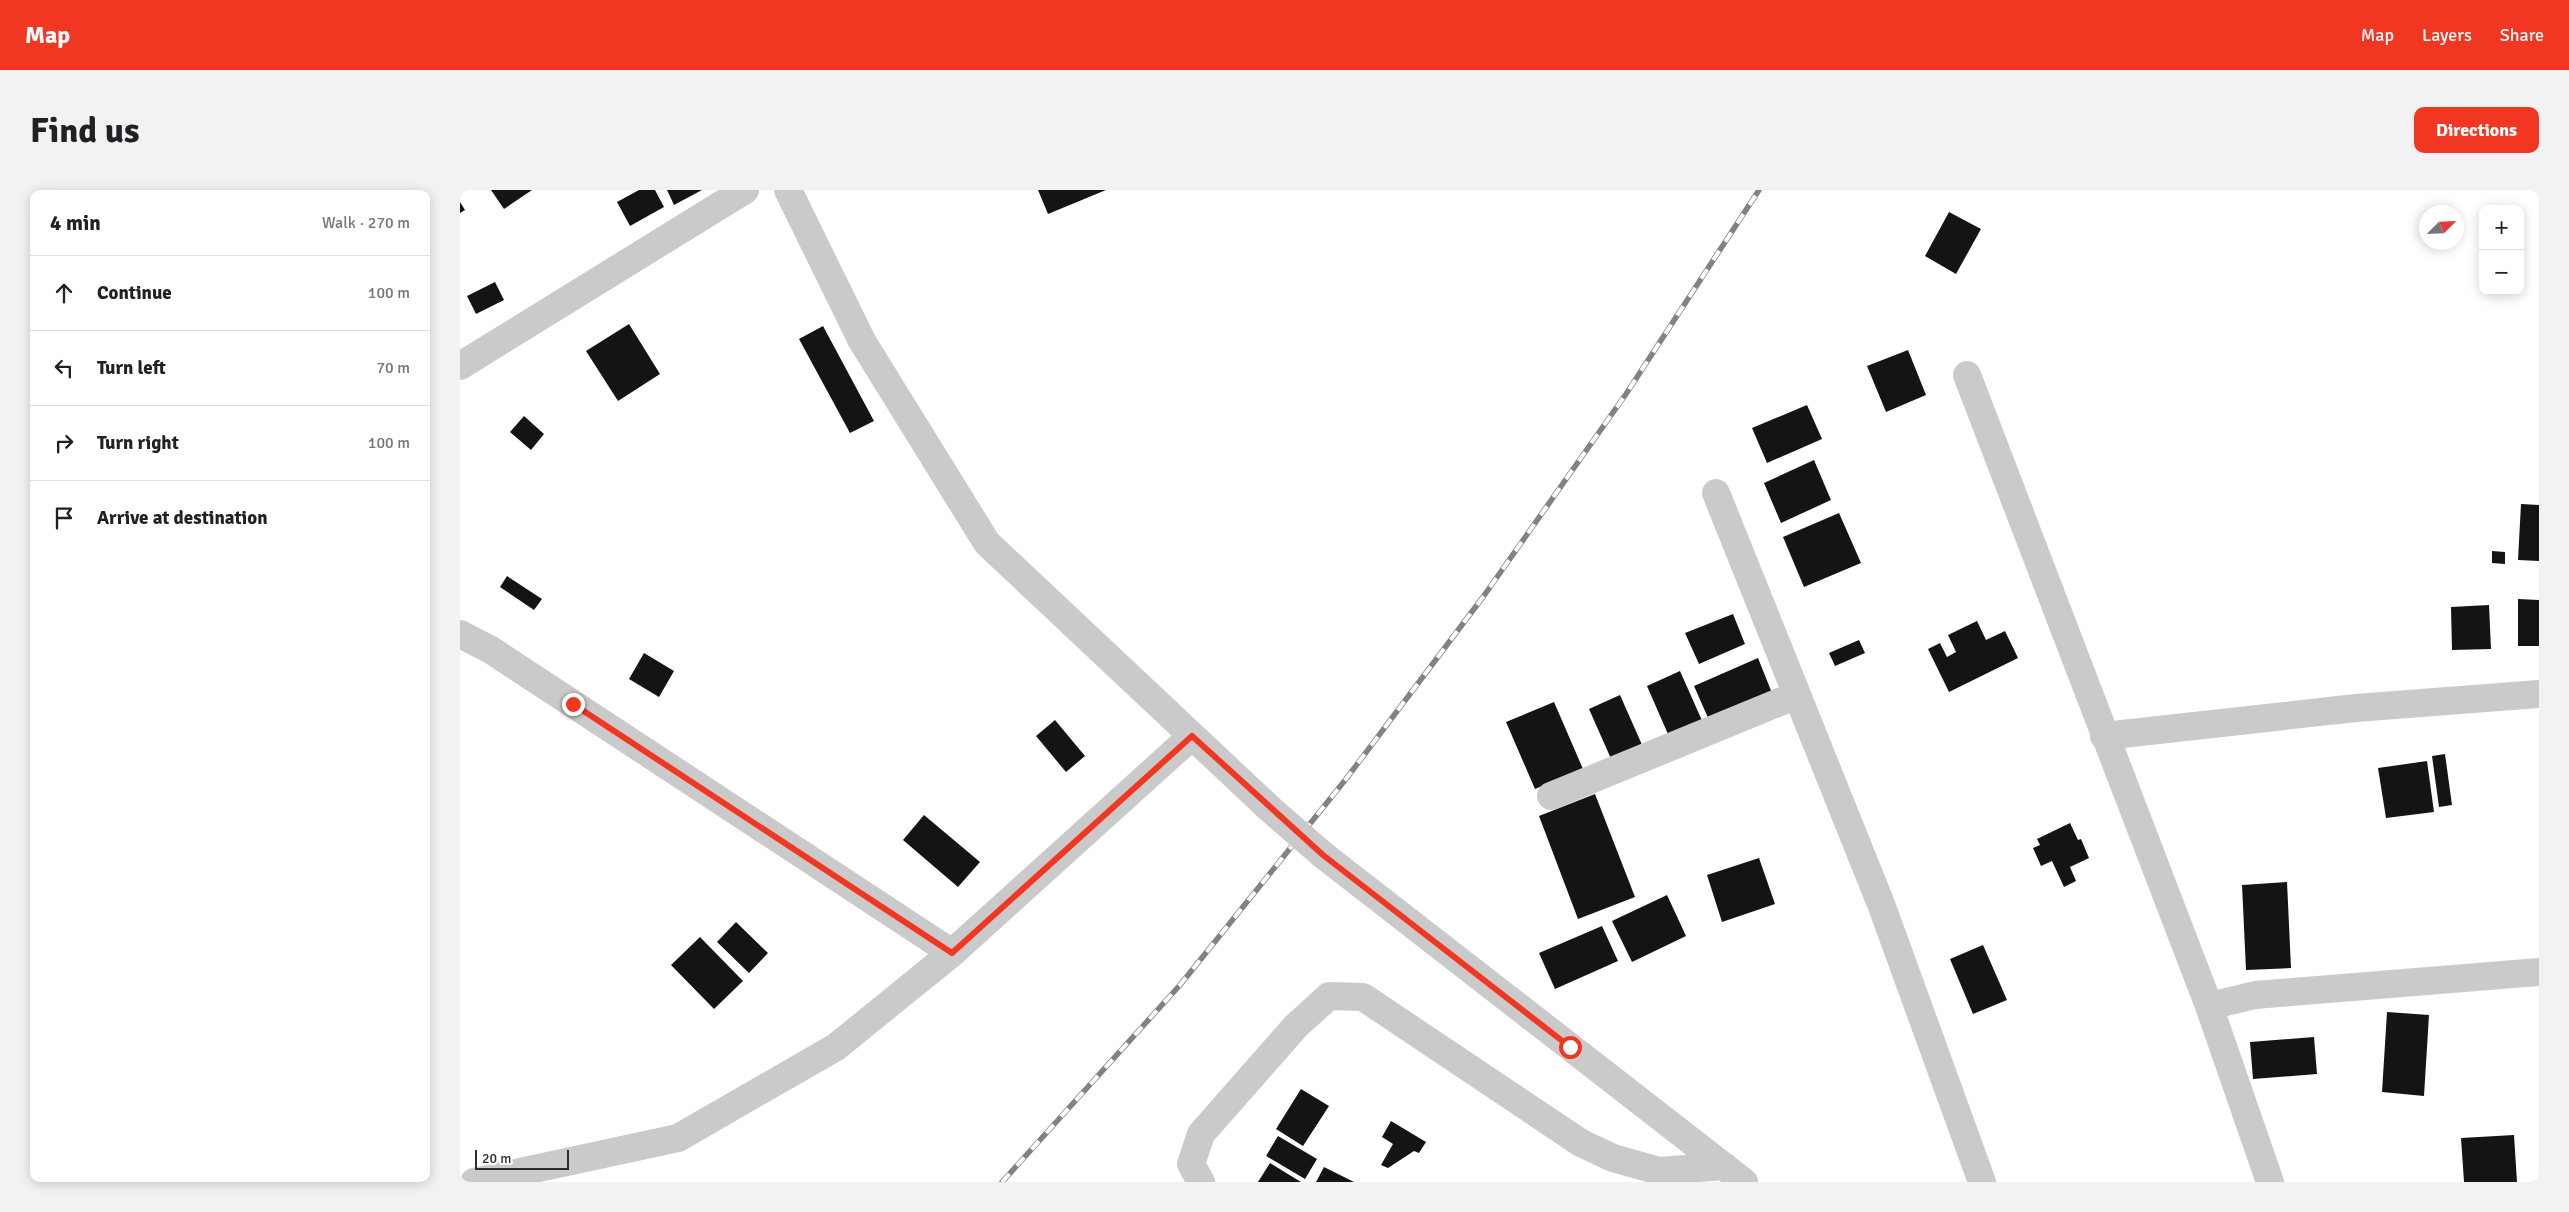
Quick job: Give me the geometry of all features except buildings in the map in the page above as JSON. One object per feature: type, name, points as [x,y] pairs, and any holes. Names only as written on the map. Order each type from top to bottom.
[{"type":"street","points":[[460,366],[745,190]]},
{"type":"street","points":[[788,190],[862,341],[986,543],[1269,808],[1323,855],[1734,1174]]},
{"type":"street","points":[[1967,375],[2209,1006],[2270,1182]]},
{"type":"street","points":[[1716,493],[1881,904],[1982,1182]]},
{"type":"street","points":[[460,634],[491,650],[952,953]]},
{"type":"street","points":[[2104,736],[2356,708],[2539,694]]},
{"type":"street","points":[[1551,796],[1797,695]]},
{"type":"street","points":[[474,1182],[678,1138],[836,1047],[952,953],[1192,736]]},
{"type":"street","points":[[2209,1006],[2255,995],[2539,972]]},
{"type":"street","points":[[1201,1182],[1191,1164],[1201,1134],[1296,1026],[1328,996],[1363,997],[1581,1143],[1613,1158],[1659,1171],[1734,1174]]},
{"type":"railway","points":[[1002,1182],[1180,985],[1346,779],[1483,597],[1626,394],[1759,190]]},
{"type":"route","points":[[573,704],[952,953],[1192,736],[1269,808],[1323,855],[1570,1047]]}]
